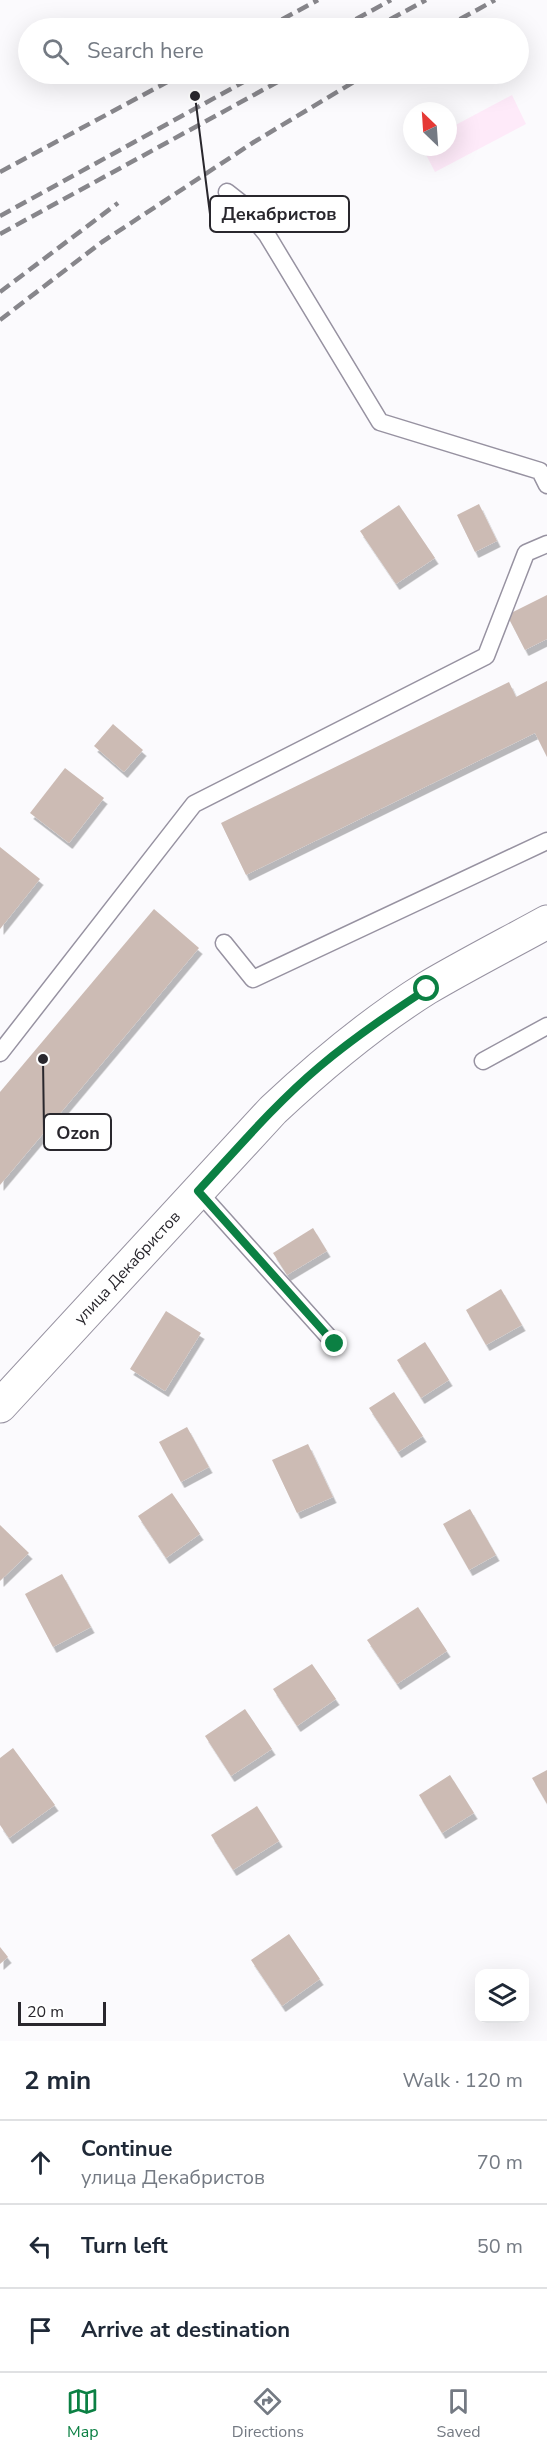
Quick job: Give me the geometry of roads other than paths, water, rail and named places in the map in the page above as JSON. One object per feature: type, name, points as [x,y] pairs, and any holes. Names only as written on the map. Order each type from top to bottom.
[{"type":"main road","name":"улица Декабристов","points":[[1,1404],[273,1110],[318,1068],[372,1026],[427,989],[547,922]]},
{"type":"lane","points":[[227,192],[241,203],[267,235],[380,422],[540,471],[547,485]]},
{"type":"lane","points":[[0,1053],[194,804],[486,657],[526,553],[547,544]]},
{"type":"lane","points":[[224,943],[253,979],[547,841]]},
{"type":"lane","points":[[483,1061],[547,1026]]},
{"type":"lane","points":[[198,1191],[335,1344]]},
{"type":"railway","points":[[285,18],[318,0]]},
{"type":"railway","points":[[358,18],[391,0]]},
{"type":"railway","points":[[393,18],[426,0]]},
{"type":"railway","points":[[462,18],[495,0]]},
{"type":"railway","points":[[0,172],[163,84]]},
{"type":"railway","points":[[0,216],[240,84]]},
{"type":"railway","points":[[0,234],[274,84]]},
{"type":"railway","points":[[0,320],[102,242],[254,142],[350,84]]},
{"type":"railway","points":[[0,292],[118,203]]},
{"type":"place","name":"Декабристов","points":[[195,96]]},
{"type":"place","name":"Ozon","points":[[43,1059]]}]
